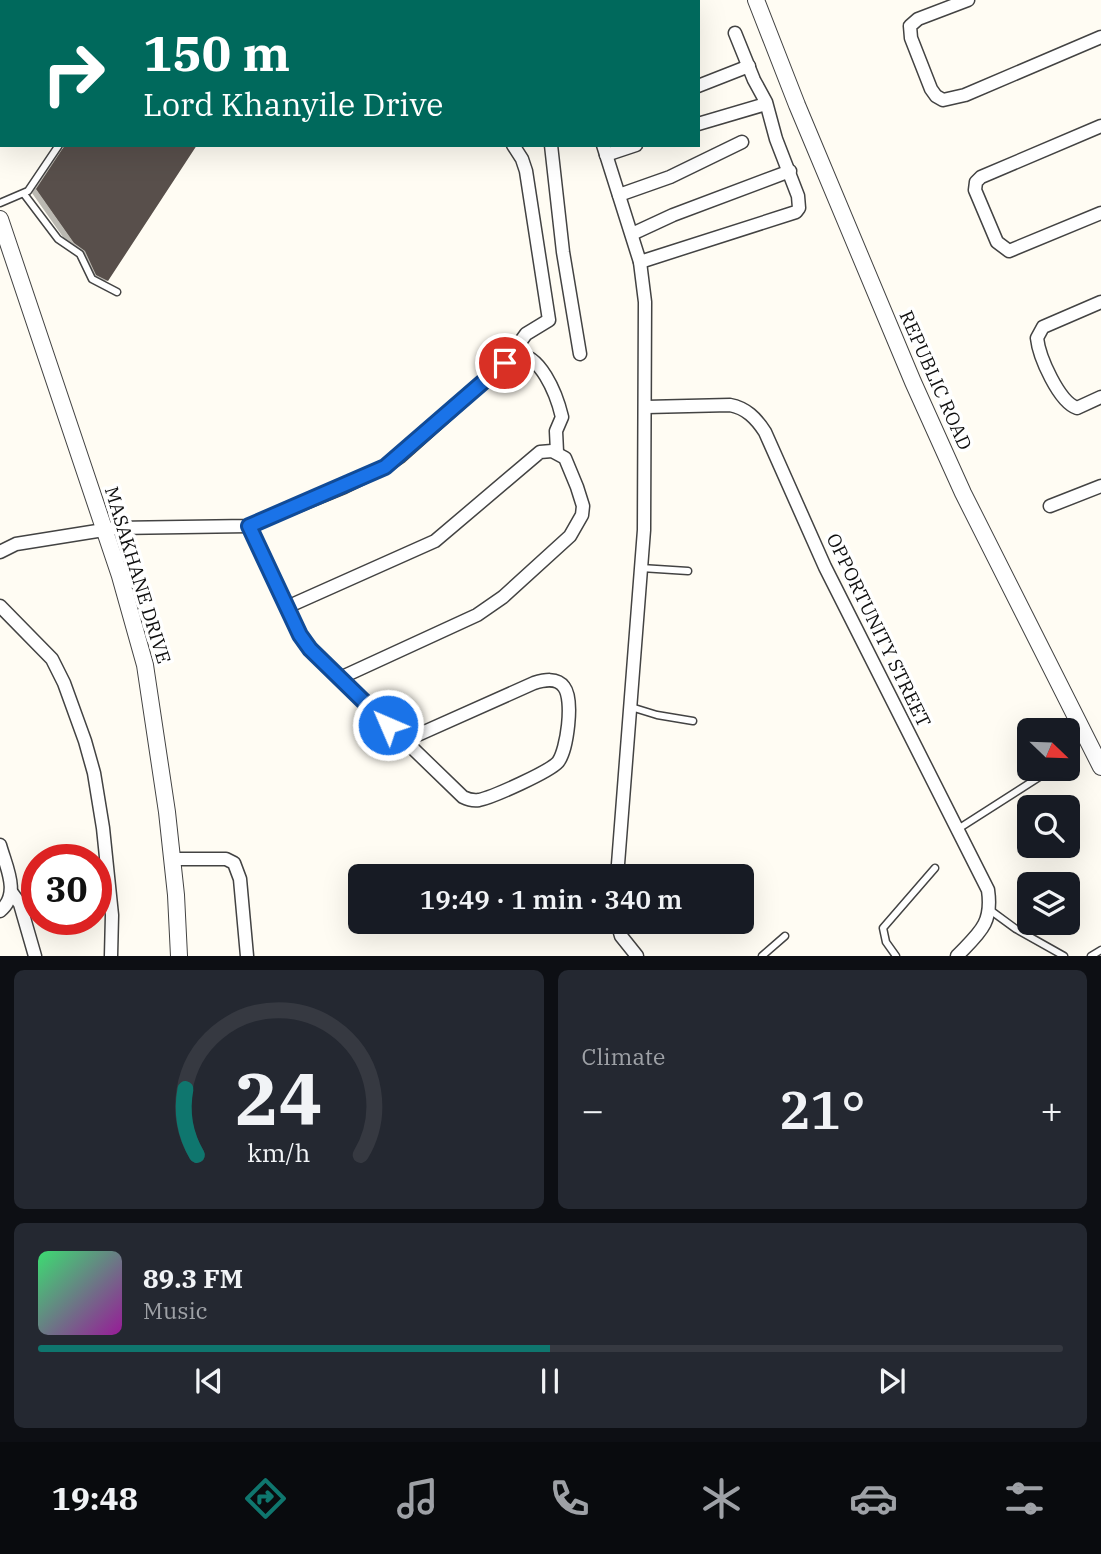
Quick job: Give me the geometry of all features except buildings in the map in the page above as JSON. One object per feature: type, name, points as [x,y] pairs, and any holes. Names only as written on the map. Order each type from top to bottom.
[{"type":"street","name":"REPUBLIC ROAD","points":[[756,0],[802,118],[913,382],[963,493],[1101,767]]},
{"type":"street","points":[[968,0],[918,19],[910,26],[911,38],[931,89],[943,100],[965,95],[1101,37]]},
{"type":"street","points":[[640,262],[796,212],[799,206],[790,171],[776,139],[766,104],[736,33]]},
{"type":"street","points":[[700,85],[749,66]]},
{"type":"street","points":[[700,123],[766,104]]},
{"type":"street","points":[[1101,126],[981,177],[976,182],[975,190],[991,232],[1000,246],[1009,251],[1101,213]]},
{"type":"street","points":[[619,195],[670,177],[742,142]]},
{"type":"street","points":[[0,552],[16,544],[104,530],[249,526],[385,467],[401,456],[512,355],[526,334],[546,324],[549,318],[526,172],[514,147]]},
{"type":"street","points":[[551,147],[563,251],[580,354]]},
{"type":"street","points":[[618,864],[642,568],[646,407],[645,302],[640,262],[604,150],[623,147]]},
{"type":"street","points":[[632,234],[673,215],[790,171]]},
{"type":"street","name":"MASAKHANE DRIVE","points":[[0,219],[120,576],[145,665],[172,859],[179,956]]},
{"type":"street","points":[[1101,302],[1043,327],[1037,338],[1046,366],[1067,403],[1077,408],[1101,397]]},
{"type":"street","points":[[512,355],[521,354],[530,359],[551,383],[562,417],[556,431],[557,452]]},
{"type":"street","name":"OPPORTUNITY STREET","points":[[646,407],[730,405],[745,410],[759,422],[825,567],[988,890],[990,910]]},
{"type":"street","points":[[287,607],[435,541],[535,456],[547,450],[557,452],[569,465],[583,506],[582,519],[570,536],[503,597],[477,615],[340,678]]},
{"type":"street","points":[[1050,506],[1101,486]]},
{"type":"street","points":[[249,526],[304,641],[404,741],[463,797],[480,800],[547,770],[559,760],[565,745],[569,712],[566,691],[564,686],[552,680],[534,683],[404,741]]},
{"type":"street","points":[[0,606],[52,659],[83,733],[94,773],[103,828],[112,920],[111,956]]},
{"type":"street","points":[[0,845],[12,893],[20,904],[35,956]]},
{"type":"street","points":[[172,859],[226,859],[234,863],[240,879],[247,956]]},
{"type":"street","points":[[0,911],[6,906],[12,893]]},
{"type":"street","points":[[957,956],[986,923],[990,910]]},
{"type":"street","points":[[620,934],[637,956]]},
{"type":"lane","points":[[0,203],[24,194],[58,147]]},
{"type":"lane","points":[[24,194],[58,239],[80,254],[92,279],[117,292]]},
{"type":"lane","points":[[642,568],[688,571]]},
{"type":"lane","points":[[631,707],[693,721]]},
{"type":"lane","points":[[958,829],[1033,781]]},
{"type":"lane","points":[[896,956],[886,942],[883,928],[935,868]]},
{"type":"lane","points":[[990,910],[1024,934],[1064,956]]},
{"type":"lane","points":[[762,956],[785,936]]},
{"type":"lane","points":[[1091,956],[1101,950]]},
{"type":"route","points":[[388,725],[310,649],[300,635],[249,526],[372,475],[385,467],[401,456],[505,363]]}]
